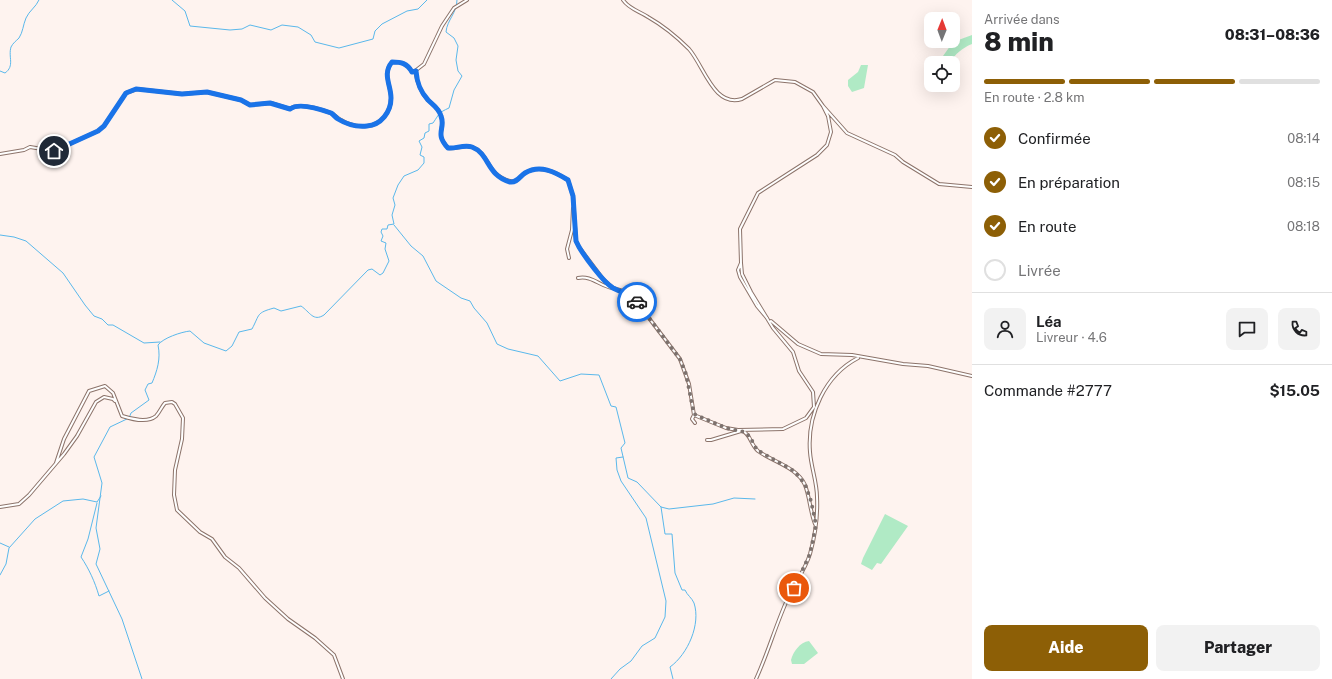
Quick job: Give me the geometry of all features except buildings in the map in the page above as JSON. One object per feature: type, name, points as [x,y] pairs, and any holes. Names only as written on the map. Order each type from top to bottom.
[{"type":"street","points":[[0,154],[24,150],[30,147],[54,151],[98,131],[104,126],[126,93],[136,89],[182,94],[207,92],[241,100],[250,105],[270,103],[290,109],[295,106],[305,106],[331,113],[343,122],[356,126],[376,125],[383,119],[390,106],[391,98],[387,71],[392,62],[406,64],[412,72],[416,71],[424,64],[442,26],[457,6],[467,0]]},
{"type":"street","points":[[623,0],[629,7],[654,21],[689,50],[715,91],[724,99],[737,101],[767,83],[775,80],[795,82],[813,92],[823,106],[847,133],[895,155],[928,179],[939,184],[972,187]]},
{"type":"street","points":[[416,71],[418,87],[429,101],[436,106],[442,117],[441,138],[448,148],[466,146],[472,147],[484,156],[494,173],[510,182],[517,180],[524,173],[538,168],[552,172],[568,180],[572,191],[574,205],[576,241],[603,279],[613,288]]},
{"type":"street","points":[[814,407],[813,392],[800,371],[793,352],[757,306],[747,291],[738,270],[741,263],[740,230],[758,193],[817,155],[827,144],[831,132],[828,116],[823,106]]},
{"type":"street","points":[[569,258],[567,249],[572,230],[574,205]]},
{"type":"street","points":[[578,278],[588,277],[605,287],[613,288],[632,296],[680,359],[686,374],[694,414],[692,419],[695,423]]},
{"type":"street","points":[[768,319],[788,337],[812,351],[830,355],[849,355],[903,364],[928,366],[972,376]]},
{"type":"street","points":[[849,355],[851,359],[850,362]]},
{"type":"street","points":[[756,679],[766,657],[788,598],[805,568],[810,554],[816,525],[817,496],[810,452],[812,428],[817,405],[833,378],[850,362],[859,357]]},
{"type":"street","points":[[56,463],[64,439],[89,391],[105,386],[113,393],[122,416],[140,420],[147,420],[157,415],[165,403],[172,402],[175,404],[182,415],[183,430],[175,470],[174,494],[177,510],[200,532],[212,539],[225,557],[239,568],[265,598],[288,619],[315,638],[334,655],[343,679]]},
{"type":"street","points":[[0,507],[19,504],[35,489],[77,436],[96,402],[104,397],[113,399],[116,402]]},
{"type":"street","points":[[738,430],[783,429],[806,418],[817,405]]},
{"type":"street","points":[[694,414],[726,428],[743,431],[750,437],[757,450],[794,471],[802,479],[811,501],[816,525]]},
{"type":"street","points":[[707,440],[743,431]]},
{"type":"green space","points":[[972,35],[972,44],[965,47],[955,56],[943,56],[949,48],[960,48],[960,39]]},
{"type":"green space","points":[[861,65],[868,65],[864,88],[852,92],[848,86],[848,80],[858,72]]},
{"type":"green space","points":[[885,514],[908,526],[881,564],[877,563],[872,570],[861,564]]},
{"type":"green space","points":[[809,641],[818,653],[804,664],[792,664],[791,660],[795,651],[800,645]]},
{"type":"waterway","points":[[0,71],[5,73],[10,67],[11,47],[19,38],[27,16],[39,0]]},
{"type":"waterway","points":[[172,0],[185,11],[190,26],[230,30],[242,29],[250,25],[271,30],[282,25],[298,27],[311,35],[315,42],[339,48],[373,39],[375,31],[382,24],[407,11],[418,9],[427,0]]},
{"type":"waterway","points":[[142,679],[122,619],[96,564],[100,549],[96,528],[102,483],[94,457],[110,427],[129,418],[131,413],[149,400],[145,390],[148,384],[152,383],[157,369],[159,360],[158,345],[160,342],[177,334],[190,331],[204,343],[226,351],[232,346],[239,332],[252,329],[259,315],[264,311],[274,308],[281,311],[301,306],[314,317],[320,317],[324,315],[368,270],[372,269],[380,275],[383,273],[389,261],[385,249],[386,243],[381,241],[383,236],[381,232],[382,229],[387,229],[388,225],[394,224],[392,215],[395,205],[393,198],[398,185],[404,176],[418,170],[424,163],[424,157],[420,155],[422,147],[419,141],[424,138],[425,133],[429,131],[429,124],[433,123],[443,111],[449,108],[454,90],[462,76],[458,71],[456,60],[458,46],[454,38],[446,32],[457,5],[457,0]]},
{"type":"waterway","points":[[394,225],[411,246],[423,256],[436,281],[461,298],[470,301],[487,323],[497,344],[508,349],[538,356],[560,381],[581,374],[599,375],[611,406],[616,407],[625,443],[621,448],[628,478],[637,482],[661,507],[669,509],[713,504],[734,498],[755,499]]},
{"type":"waterway","points":[[0,235],[26,241],[63,273],[94,316],[102,319],[108,325],[113,325],[144,343],[160,342]]},
{"type":"waterway","points":[[611,679],[620,669],[631,661],[642,646],[655,638],[665,617],[666,601],[646,518],[621,481],[617,470],[616,458],[623,457]]},
{"type":"waterway","points":[[0,575],[6,564],[9,548],[35,519],[63,501],[83,499],[97,502],[101,496]]},
{"type":"waterway","points":[[97,503],[88,539],[81,557],[92,576],[99,596],[109,591]]},
{"type":"waterway","points":[[661,507],[665,534],[672,534],[675,573],[682,590],[685,590],[693,601],[696,611],[694,629],[687,647],[670,667],[673,679]]},
{"type":"waterway","points":[[0,543],[9,547]]},
{"type":"way so far","points":[[637,302],[662,336],[674,349],[680,359],[686,374],[691,394],[692,413],[726,428],[745,432],[750,437],[753,446],[757,450],[778,464],[784,465],[794,471],[805,484],[811,501],[813,517],[816,525],[810,554],[805,568],[794,588]]},
{"type":"route","points":[[54,151],[98,131],[104,126],[126,93],[136,89],[182,94],[198,91],[207,92],[241,100],[250,105],[270,103],[290,109],[295,106],[305,106],[331,113],[343,122],[356,126],[376,125],[383,119],[390,106],[391,98],[387,79],[388,67],[392,62],[399,62],[406,64],[412,72],[416,71],[418,87],[429,101],[436,106],[442,117],[441,138],[448,148],[451,149],[466,146],[478,150],[484,156],[488,166],[494,173],[510,182],[514,182],[524,173],[538,168],[545,169],[568,180],[571,185],[573,196],[576,241],[579,247],[603,279],[613,288],[632,296],[637,302]]}]
